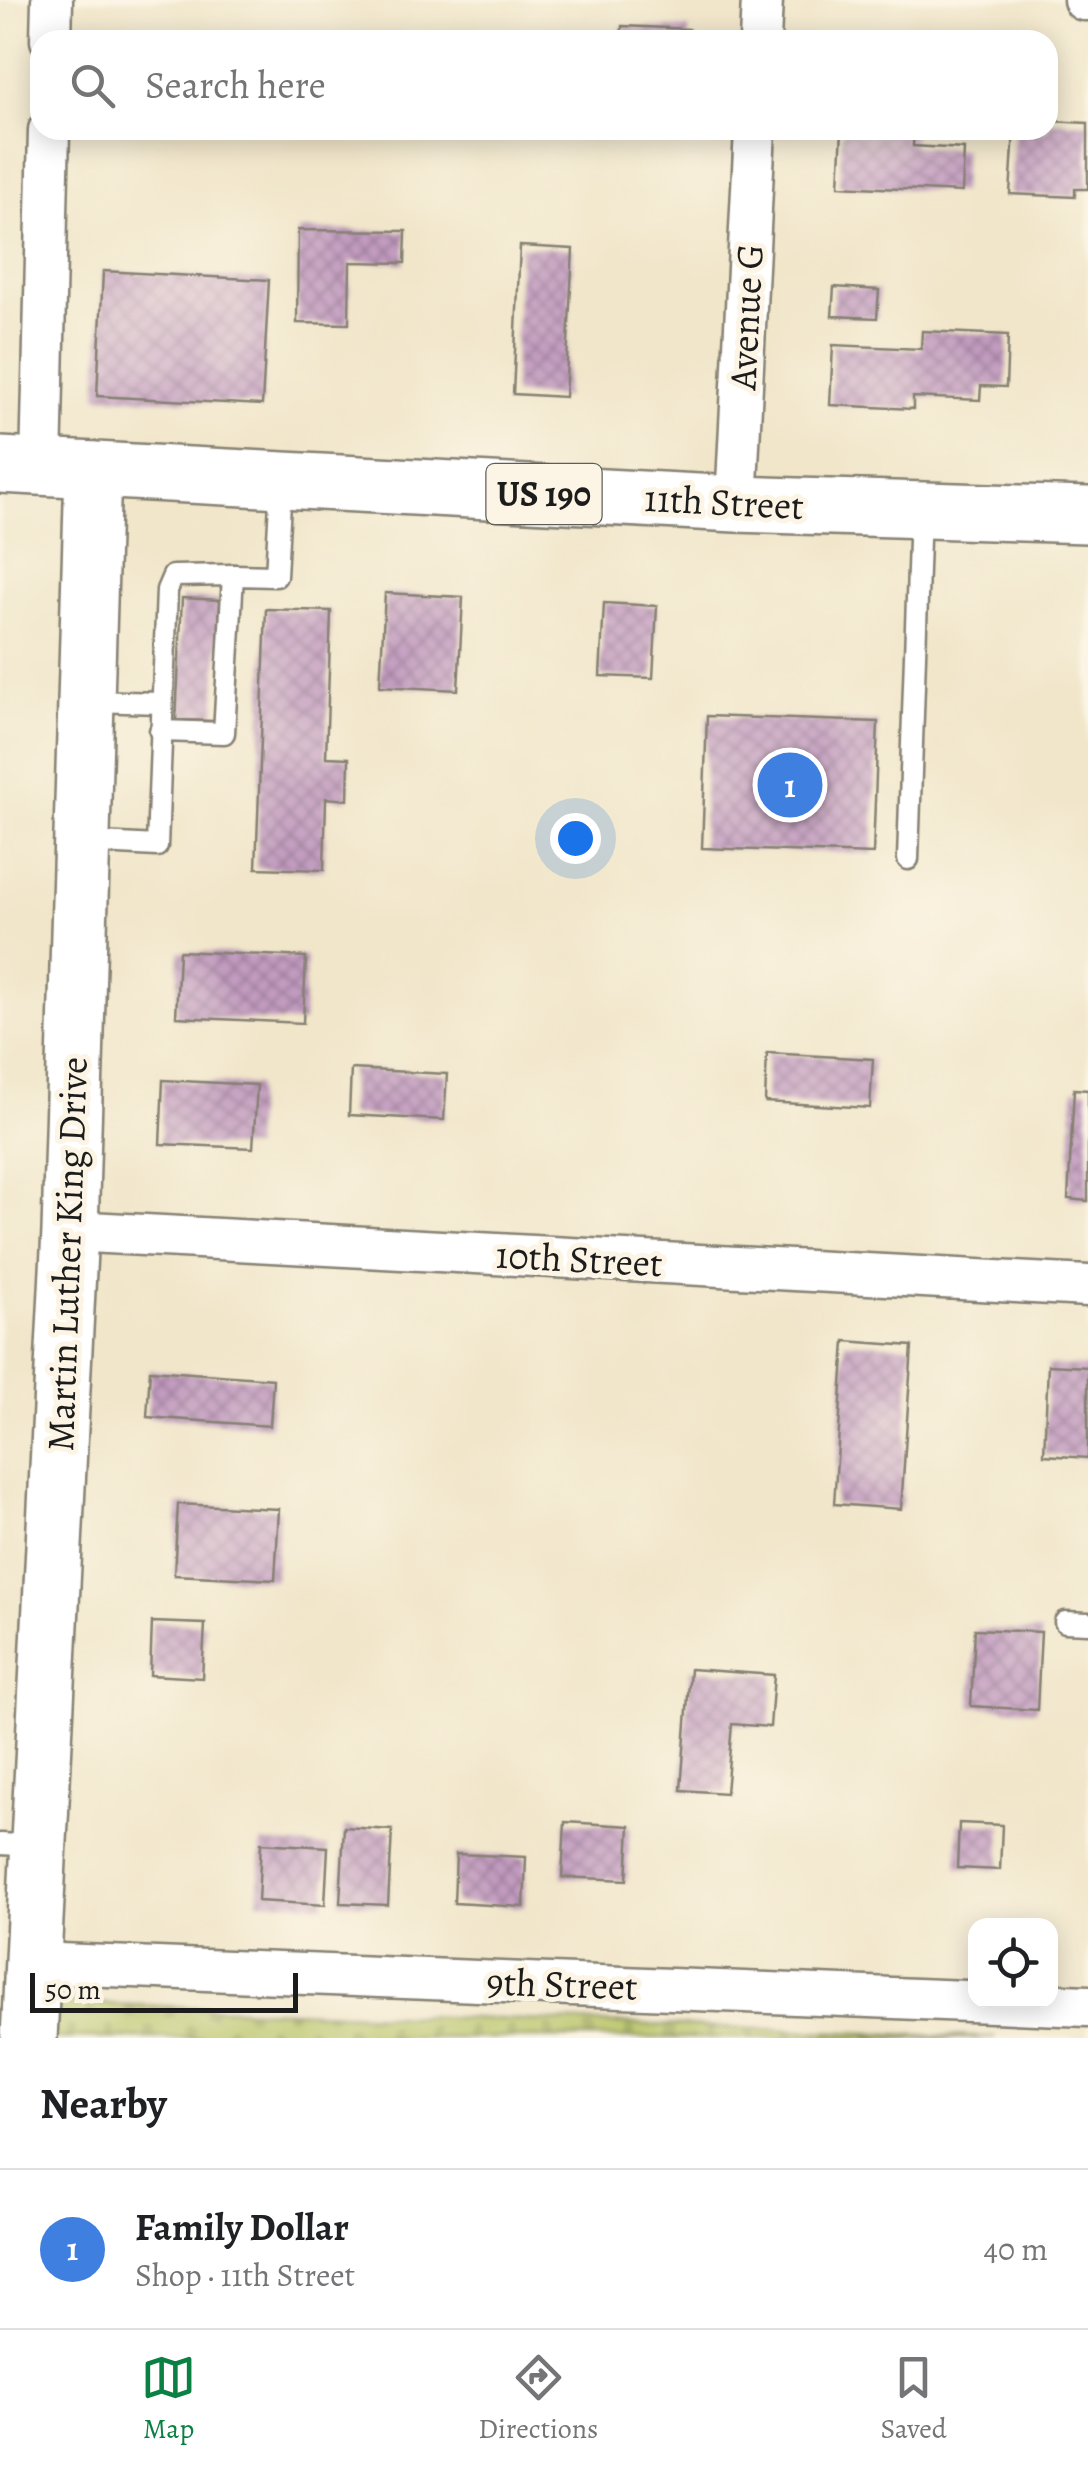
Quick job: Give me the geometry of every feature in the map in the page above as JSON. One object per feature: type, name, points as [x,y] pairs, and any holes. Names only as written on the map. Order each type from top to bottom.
[{"type":"street","points":[[51,30],[52,0]]},
{"type":"street","points":[[760,30],[762,0]]},
{"type":"street","points":[[45,467],[49,140]]},
{"type":"street","name":"Avenue G","points":[[736,504],[754,140]]},
{"type":"street","name":"11th Street","points":[[45,467],[736,504],[1088,516]]},
{"type":"street","name":"Martin Luther King Drive","points":[[29,2038],[35,1963],[20,1845],[70,1231],[87,701],[45,467]]},
{"type":"street","name":"10th Street","points":[[70,1231],[1088,1286]]},
{"type":"street","name":"9th Street","points":[[35,1963],[1088,2006]]},
{"type":"lane","points":[[82,842],[158,846],[160,731],[162,703],[170,680],[172,636],[167,590],[173,576],[276,576],[281,480]]},
{"type":"lane","points":[[908,859],[920,510]]},
{"type":"lane","points":[[160,731],[224,734],[224,638],[233,575]]},
{"type":"lane","points":[[87,701],[162,703]]},
{"type":"lane","points":[[1065,1622],[1088,1623]]},
{"type":"green space","points":[[0,2000],[996,2038],[0,2038]]},
{"type":"building","points":[[622,26],[689,29],[689,30],[622,30]]},
{"type":"building","points":[[1058,122],[1088,123],[1088,189],[1075,189],[1075,197],[1010,194],[1013,140],[1058,140]]},
{"type":"building","points":[[841,140],[913,140],[913,146],[964,149],[962,192],[839,186]]},
{"type":"building","points":[[298,230],[406,231],[405,263],[350,262],[349,324],[297,323]]},
{"type":"building","points":[[520,246],[573,249],[565,397],[513,394]]},
{"type":"building","points":[[103,271],[269,280],[262,405],[97,396]]},
{"type":"building","points":[[834,287],[879,290],[877,318],[832,316]]},
{"type":"building","points":[[922,331],[1008,335],[1006,387],[981,386],[980,400],[913,397],[913,409],[830,405],[833,345],[921,349]]},
{"type":"building","points":[[385,593],[463,597],[458,690],[380,686]]},
{"type":"building","points":[[182,598],[220,600],[215,721],[176,720]]},
{"type":"building","points":[[604,603],[657,606],[653,678],[600,676]]},
{"type":"building","points":[[266,609],[331,611],[326,757],[349,758],[348,800],[326,798],[324,870],[256,868]]},
{"type":"building","points":[[707,716],[878,722],[873,854],[702,848]]},
{"type":"building","points":[[179,951],[306,957],[303,1023],[176,1017]]},
{"type":"building","points":[[767,1053],[873,1059],[870,1108],[765,1102]]},
{"type":"building","points":[[351,1069],[447,1074],[444,1120],[349,1115]]},
{"type":"building","points":[[163,1080],[257,1085],[253,1148],[160,1144]]},
{"type":"building","points":[[1074,1089],[1088,1090],[1088,1201],[1068,1199]]},
{"type":"building","points":[[845,1341],[912,1346],[901,1509],[834,1504]]},
{"type":"building","points":[[1048,1365],[1088,1367],[1088,1458],[1044,1455]]},
{"type":"building","points":[[150,1370],[273,1379],[270,1426],[147,1417]]},
{"type":"building","points":[[178,1504],[279,1509],[275,1580],[174,1575]]},
{"type":"building","points":[[152,1622],[205,1624],[202,1678],[150,1675]]},
{"type":"building","points":[[975,1629],[1041,1632],[1037,1710],[971,1706]]},
{"type":"building","points":[[690,1669],[774,1675],[770,1727],[732,1724],[726,1793],[681,1790]]},
{"type":"building","points":[[565,1822],[630,1826],[627,1880],[562,1877]]},
{"type":"building","points":[[959,1823],[1002,1825],[1000,1870],[957,1868]]},
{"type":"building","points":[[344,1827],[392,1830],[388,1905],[340,1903]]},
{"type":"building","points":[[261,1843],[328,1847],[325,1905],[258,1901]]},
{"type":"building","points":[[456,1854],[526,1857],[524,1907],[454,1903]]},
{"type":"place","name":"Family Dollar","points":[[790,785]]}]
